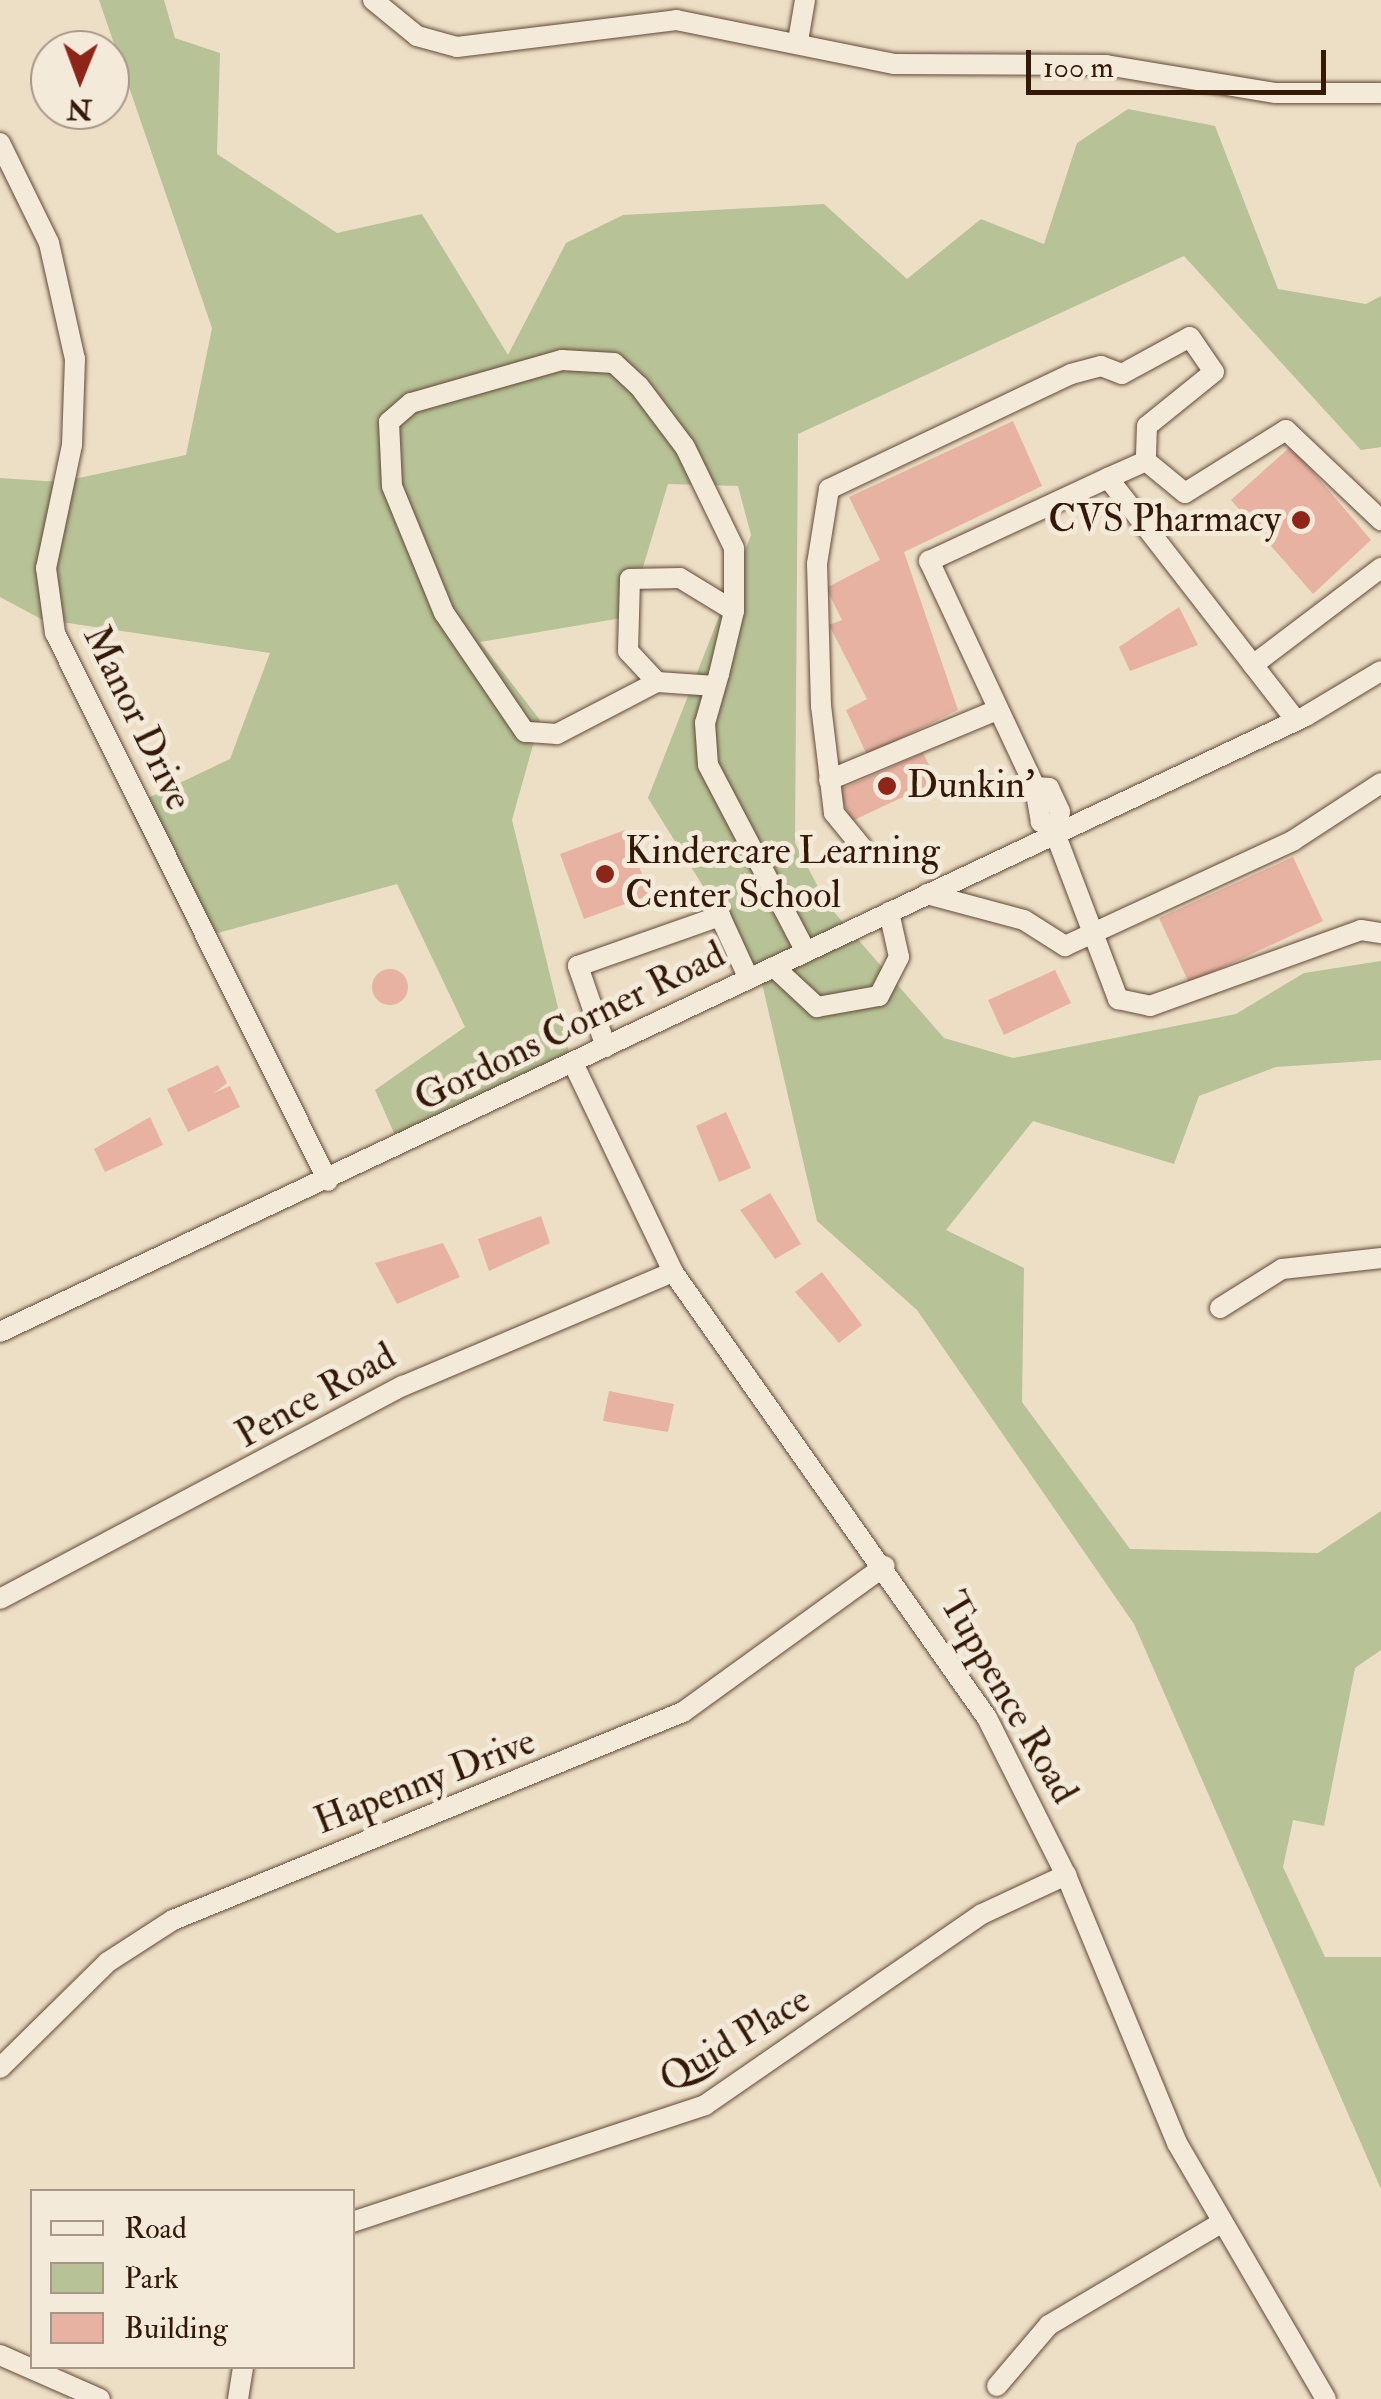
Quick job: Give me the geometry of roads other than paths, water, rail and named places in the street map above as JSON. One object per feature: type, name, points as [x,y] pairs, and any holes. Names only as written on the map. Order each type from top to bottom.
[{"type":"street","points":[[373,0],[416,36],[457,47],[654,20],[798,41],[894,64],[1106,65],[1276,93],[1381,93]]},
{"type":"street","points":[[798,41],[805,0]]},
{"type":"street","name":"Manor Drive","points":[[0,144],[7,174],[60,276],[74,360],[72,445],[46,568],[55,633],[328,1182]]},
{"type":"street","points":[[861,846],[834,812],[829,780],[817,584],[829,489],[1072,374],[1100,366],[1122,374],[1190,336],[1214,372],[1147,426],[1146,461]]},
{"type":"street","points":[[716,686],[658,682],[557,734],[524,732],[444,613],[392,486],[389,422],[411,403],[475,381],[562,360],[614,363],[694,464],[734,548],[734,611],[716,686],[704,723],[708,766],[806,952]]},
{"type":"street","points":[[1146,461],[1184,492],[1286,430],[1381,520]]},
{"type":"street","points":[[1146,461],[929,561],[995,711],[1036,787],[1036,812],[1054,829],[1090,938],[1118,999],[1150,1006],[1360,930],[1381,933]]},
{"type":"street","points":[[1108,478],[1296,720]]},
{"type":"street","points":[[1253,666],[1381,568]]},
{"type":"street","points":[[658,682],[628,650],[630,579],[680,578],[734,611]]},
{"type":"street","name":"Gordons Corner Road","points":[[0,1332],[574,1065],[1054,829],[1296,720],[1381,671]]},
{"type":"street","points":[[829,780],[995,711]]},
{"type":"street","points":[[927,894],[1024,920],[1052,943],[1090,938],[1294,840],[1381,783]]},
{"type":"street","points":[[774,966],[816,1007],[880,996],[900,957],[888,912]]},
{"type":"street","points":[[606,1047],[578,966],[720,916],[749,979]]},
{"type":"street","name":"Tuppence Road","points":[[574,1065],[673,1272],[885,1566],[987,1718],[1066,1875],[1159,2105],[1221,2223],[1326,2399]]},
{"type":"street","points":[[1220,1308],[1282,1269],[1381,1258]]},
{"type":"street","name":"Pence Road","points":[[0,1600],[403,1386],[673,1272]]},
{"type":"street","name":"Hapenny Drive","points":[[0,2068],[97,1971],[157,1930],[683,1712],[885,1566]]},
{"type":"street","name":"Quid Place","points":[[355,2221],[705,2104],[982,1914],[1066,1875]]},
{"type":"street","points":[[997,2386],[1048,2325],[1221,2223]]},
{"type":"street","points":[[0,2356],[30,2369]]},
{"type":"street","points":[[30,2369],[100,2399]]},
{"type":"street","points":[[238,2399],[243,2369]]},
{"type":"place","name":"CVS Pharmacy","points":[[1301,520]]},
{"type":"place","name":"Dunkin'","points":[[887,786]]},
{"type":"place","name":"Kindercare Learning Center School","points":[[605,874]]}]
